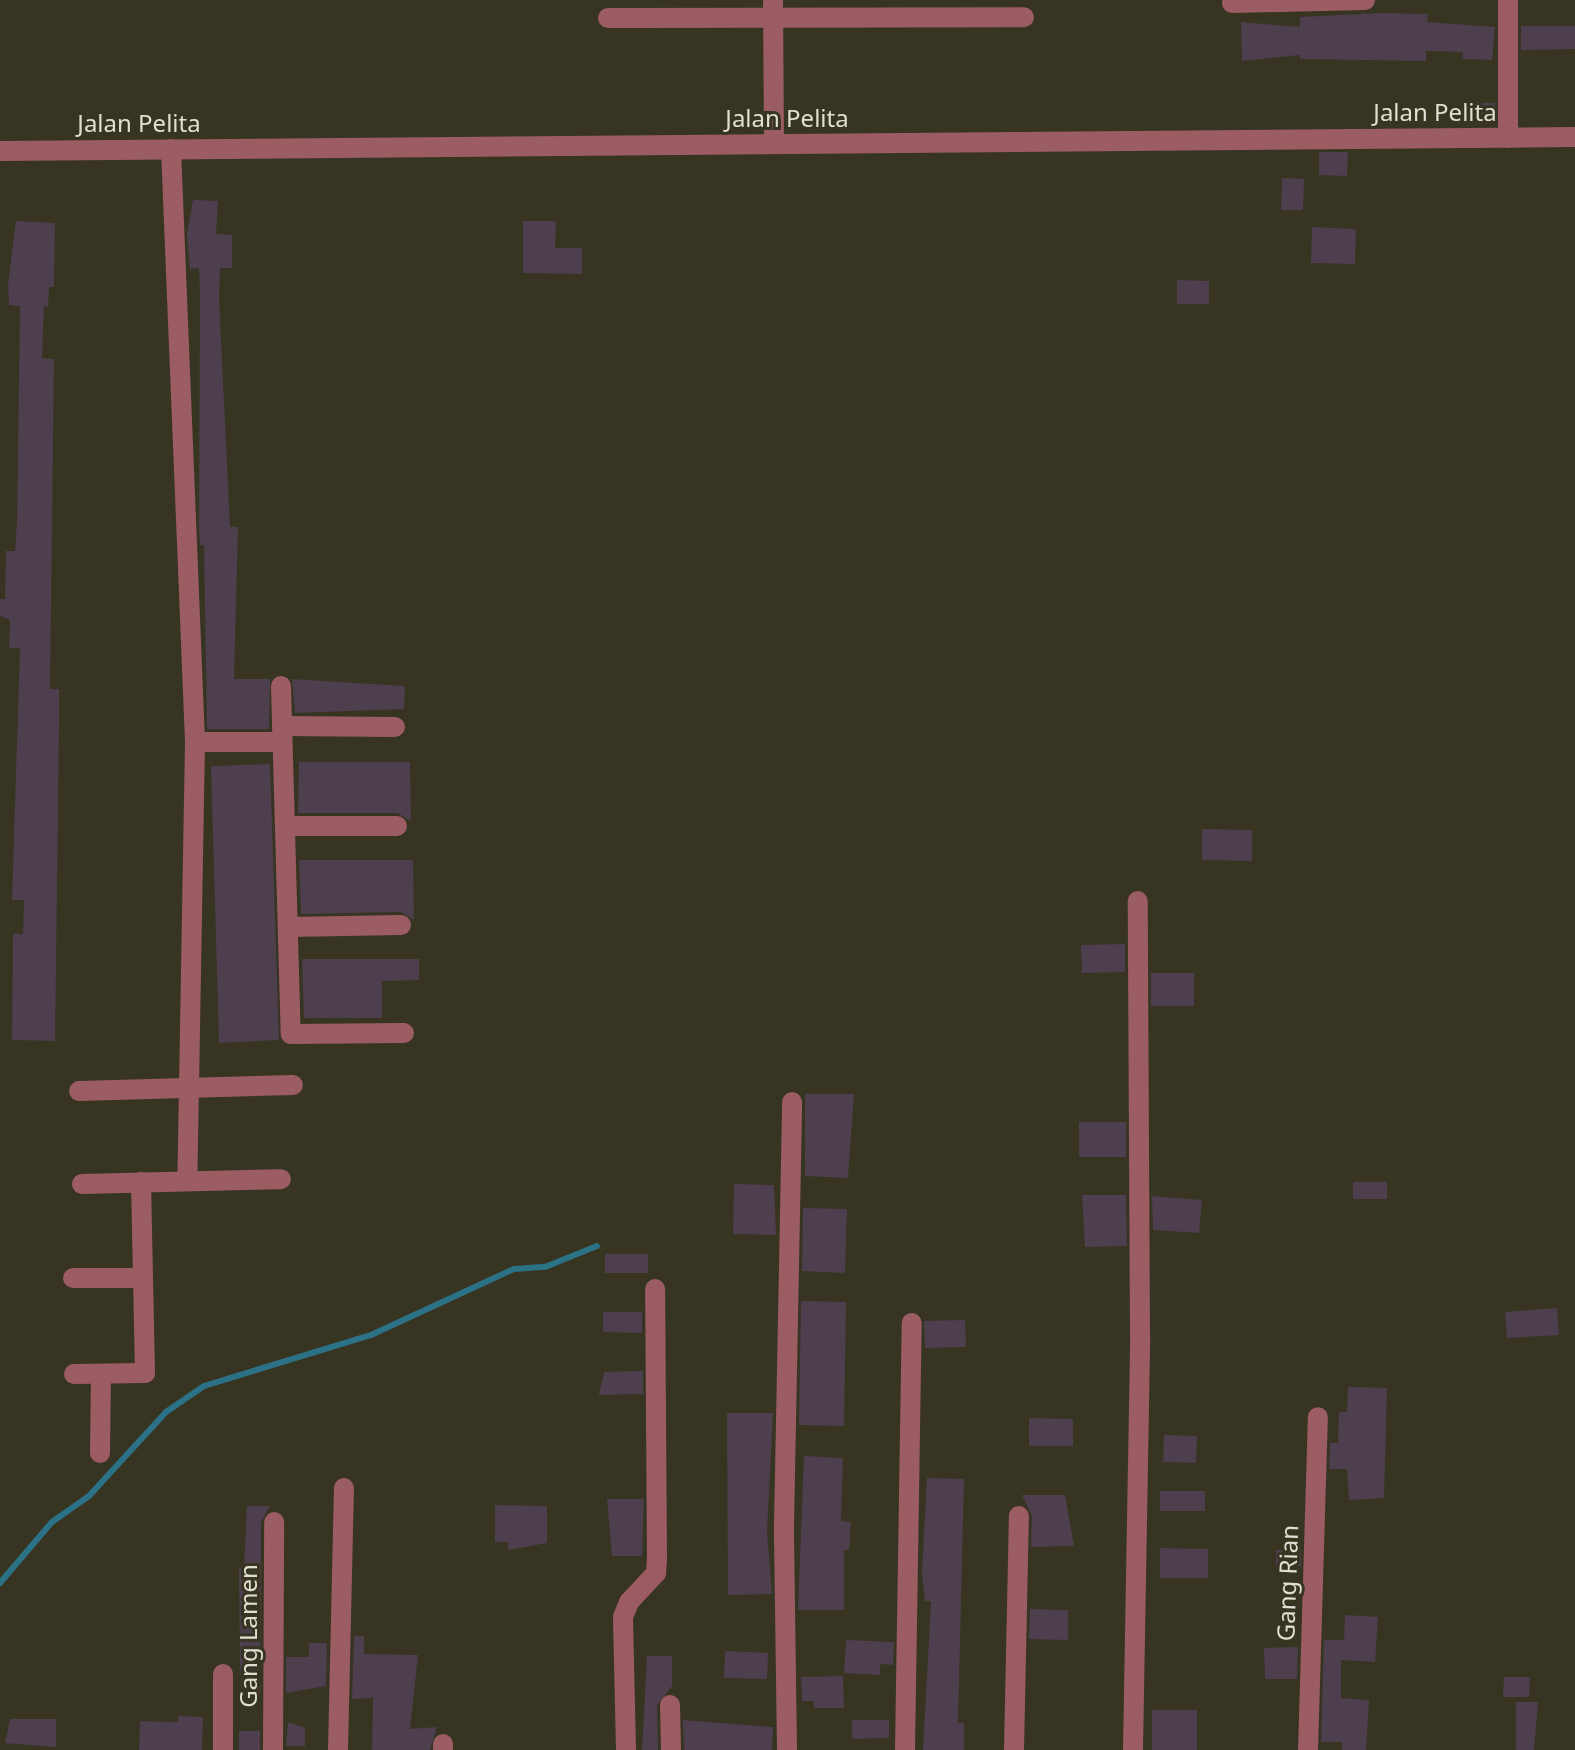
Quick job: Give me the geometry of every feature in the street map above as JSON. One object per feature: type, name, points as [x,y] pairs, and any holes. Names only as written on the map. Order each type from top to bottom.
[{"type":"street","points":[[1232,3],[1365,0]]},
{"type":"street","points":[[1508,0],[1508,138]]},
{"type":"street","points":[[608,18],[773,10],[1024,17]]},
{"type":"street","points":[[773,10],[774,144]]},
{"type":"street","name":"Jalan Pelita","points":[[0,151],[1575,137]]},
{"type":"street","points":[[171,149],[195,742],[187,1181]]},
{"type":"street","points":[[281,686],[291,1034],[404,1033]]},
{"type":"street","points":[[195,742],[395,727]]},
{"type":"street","points":[[285,826],[397,826]]},
{"type":"street","points":[[1133,1750],[1140,1336],[1138,901]]},
{"type":"street","points":[[288,927],[401,925]]},
{"type":"street","points":[[79,1091],[293,1085]]},
{"type":"street","points":[[787,1750],[784,1526],[792,1102]]},
{"type":"street","points":[[82,1184],[281,1179]]},
{"type":"street","points":[[74,1374],[145,1373],[141,1182]]},
{"type":"street","points":[[73,1278],[143,1278]]},
{"type":"street","points":[[626,1750],[623,1617],[629,1602],[656,1573],[657,1558],[655,1289]]},
{"type":"street","points":[[905,1750],[912,1323]]},
{"type":"street","points":[[100,1453],[101,1374]]},
{"type":"street","name":"Gang Rian","points":[[1308,1750],[1318,1417]]},
{"type":"street","points":[[338,1750],[344,1488]]},
{"type":"street","points":[[1014,1750],[1019,1516]]},
{"type":"street","name":"Gang Lamen","points":[[273,1750],[274,1522]]},
{"type":"street","points":[[223,1674],[223,1750]]},
{"type":"street","points":[[670,1705],[671,1750]]},
{"type":"building","points":[[1428,14],[1427,22],[1495,27],[1492,60],[1462,59],[1463,52],[1426,51],[1426,61],[1300,59],[1300,55],[1242,61],[1241,22],[1300,27],[1300,17]]},
{"type":"building","points":[[1521,26],[1575,26],[1575,49],[1521,50]]},
{"type":"building","points":[[1461,103],[1495,103],[1495,123],[1461,123]]},
{"type":"building","points":[[1319,152],[1348,152],[1347,176],[1319,175]]},
{"type":"building","points":[[1282,178],[1304,179],[1303,210],[1281,210]]},
{"type":"building","points":[[193,200],[218,201],[216,234],[232,235],[232,268],[220,268],[219,298],[230,527],[238,527],[234,679],[270,679],[269,729],[207,729],[204,545],[200,545],[199,527],[199,268],[190,269],[187,234]]},
{"type":"building","points":[[16,221],[55,223],[54,287],[49,287],[48,307],[44,306],[42,358],[54,359],[50,689],[59,689],[55,1041],[12,1040],[13,934],[23,934],[24,900],[12,900],[20,648],[9,648],[10,620],[0,616],[0,599],[5,599],[6,551],[15,551],[17,523],[20,306],[9,305],[8,285]]},
{"type":"building","points":[[523,221],[556,221],[555,248],[582,248],[582,274],[523,273]]},
{"type":"building","points":[[1312,227],[1356,229],[1355,264],[1311,263]]},
{"type":"building","points":[[1177,280],[1209,281],[1209,304],[1177,304]]},
{"type":"building","points":[[292,679],[405,686],[404,709],[295,713]]},
{"type":"building","points":[[299,762],[410,762],[411,821],[397,813],[298,813]]},
{"type":"building","points":[[270,764],[279,1040],[219,1043],[211,766]]},
{"type":"building","points":[[1202,829],[1252,830],[1252,861],[1202,860]]},
{"type":"building","points":[[299,860],[413,860],[414,920],[401,912],[301,914]]},
{"type":"building","points":[[1125,944],[1125,972],[1082,973],[1081,945]]},
{"type":"building","points":[[302,959],[419,959],[419,980],[382,981],[382,1018],[304,1018]]},
{"type":"building","points":[[1151,973],[1194,973],[1194,1006],[1151,1006]]},
{"type":"building","points":[[805,1094],[854,1094],[848,1178],[805,1176]]},
{"type":"building","points":[[1079,1122],[1126,1122],[1126,1157],[1079,1157]]},
{"type":"building","points":[[1353,1182],[1387,1182],[1387,1199],[1353,1199]]},
{"type":"building","points":[[734,1184],[774,1185],[776,1235],[733,1234]]},
{"type":"building","points":[[1082,1195],[1126,1195],[1127,1246],[1085,1247]]},
{"type":"building","points":[[1152,1196],[1202,1200],[1199,1233],[1153,1230]]},
{"type":"building","points":[[803,1208],[847,1209],[845,1273],[802,1271]]},
{"type":"building","points":[[605,1254],[648,1254],[648,1273],[605,1273]]},
{"type":"building","points":[[801,1301],[846,1302],[844,1426],[799,1425]]},
{"type":"building","points":[[1557,1308],[1559,1335],[1507,1338],[1505,1312]]},
{"type":"building","points":[[603,1312],[642,1312],[642,1333],[603,1332]]},
{"type":"building","points":[[965,1320],[966,1347],[925,1348],[924,1321]]},
{"type":"building","points":[[643,1371],[643,1394],[599,1395],[604,1372]]},
{"type":"building","points":[[1348,1387],[1387,1388],[1384,1498],[1349,1500],[1347,1469],[1329,1469],[1330,1443],[1338,1443],[1339,1412],[1347,1412]]},
{"type":"building","points":[[727,1413],[773,1413],[767,1532],[772,1594],[728,1595]]},
{"type":"building","points":[[1029,1418],[1073,1419],[1073,1446],[1029,1446]]},
{"type":"building","points":[[1164,1435],[1197,1436],[1196,1463],[1163,1462]]},
{"type":"building","points":[[804,1456],[843,1458],[841,1521],[851,1522],[849,1550],[844,1550],[844,1610],[798,1610]]},
{"type":"building","points":[[927,1478],[964,1479],[958,1723],[964,1723],[964,1750],[923,1750],[931,1601],[925,1601],[922,1573]]},
{"type":"building","points":[[1160,1491],[1205,1491],[1205,1511],[1160,1511]]},
{"type":"building","points":[[1022,1495],[1065,1495],[1074,1546],[1031,1547],[1032,1516]]},
{"type":"building","points":[[607,1499],[644,1499],[642,1556],[612,1556]]},
{"type":"building","points":[[495,1505],[547,1506],[547,1543],[508,1550],[508,1542],[495,1542]]},
{"type":"building","points":[[247,1506],[270,1506],[261,1522],[260,1693],[242,1693],[239,1568],[244,1568]]},
{"type":"building","points":[[1160,1548],[1208,1549],[1208,1578],[1160,1578]]},
{"type":"building","points":[[1276,1550],[1301,1550],[1301,1566],[1276,1566]]},
{"type":"building","points":[[1030,1609],[1068,1610],[1068,1640],[1029,1639]]},
{"type":"building","points":[[1345,1615],[1378,1617],[1375,1662],[1341,1660],[1341,1698],[1369,1700],[1366,1750],[1342,1750],[1342,1742],[1321,1742],[1324,1640],[1344,1640]]},
{"type":"building","points":[[354,1636],[364,1636],[364,1654],[418,1655],[410,1729],[437,1727],[430,1750],[372,1750],[373,1698],[352,1699]]},
{"type":"building","points":[[846,1640],[894,1642],[893,1665],[880,1664],[880,1675],[844,1673]]},
{"type":"building","points":[[309,1643],[327,1643],[326,1686],[286,1693],[286,1657],[309,1657]]},
{"type":"building","points":[[1298,1647],[1297,1679],[1265,1679],[1264,1648]]},
{"type":"building","points":[[725,1651],[768,1653],[767,1679],[724,1678]]},
{"type":"building","points":[[647,1656],[672,1656],[672,1686],[657,1705],[658,1750],[642,1750]]},
{"type":"building","points":[[843,1676],[844,1708],[814,1708],[814,1701],[802,1701],[801,1677]]},
{"type":"building","points":[[1504,1677],[1530,1677],[1529,1697],[1503,1697]]},
{"type":"building","points":[[1516,1702],[1538,1702],[1534,1750],[1516,1750]]},
{"type":"building","points":[[1152,1710],[1197,1710],[1197,1750],[1152,1750]]},
{"type":"building","points":[[178,1716],[203,1717],[202,1750],[139,1750],[140,1721],[178,1722]]},
{"type":"building","points":[[10,1719],[56,1719],[56,1747],[5,1743]]},
{"type":"building","points":[[683,1720],[773,1727],[772,1750],[684,1750]]},
{"type":"building","points":[[852,1720],[889,1720],[889,1738],[852,1739]]},
{"type":"building","points":[[288,1722],[305,1728],[305,1746],[286,1746]]},
{"type":"building","points":[[239,1731],[260,1731],[260,1750],[239,1750]]},
{"type":"waterway","points":[[0,1583],[52,1522],[89,1496],[166,1412],[204,1386],[371,1335],[514,1269],[545,1267],[597,1246]]}]
